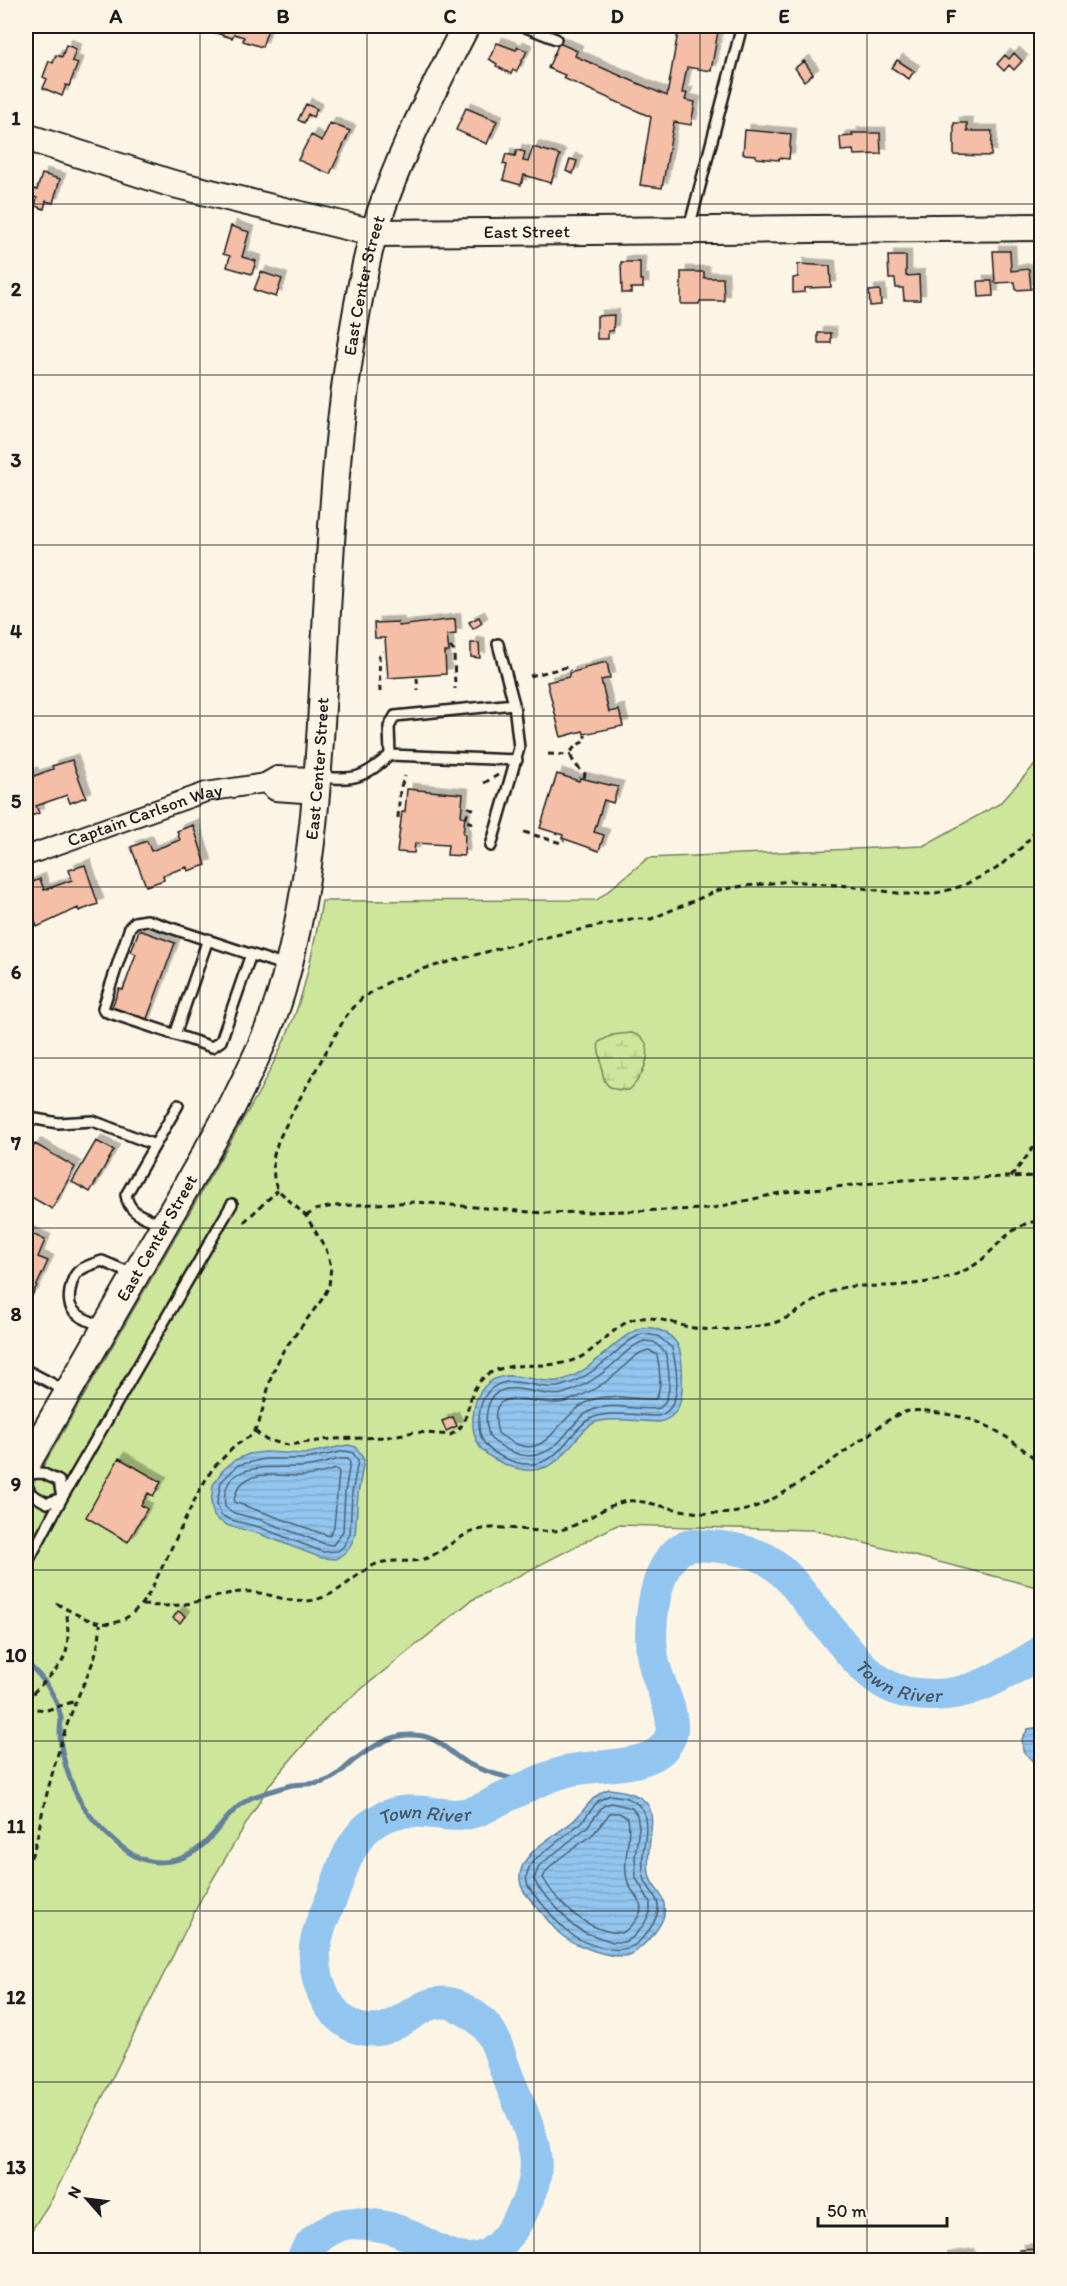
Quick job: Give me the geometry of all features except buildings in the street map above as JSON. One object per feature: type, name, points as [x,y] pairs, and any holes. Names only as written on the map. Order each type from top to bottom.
[{"type":"main road","name":"East Center Street","points":[[27,1461],[223,1125],[256,1058],[278,1003],[309,867],[318,786],[327,611],[341,430],[358,304],[374,232],[405,154],[466,26]]},
{"type":"main road","name":"East Street","points":[[26,137],[170,183],[374,232],[1041,227]]},
{"type":"street","name":"Captain Carlson Way","points":[[26,856],[206,792],[265,783],[275,791],[318,786]]},
{"type":"lane","points":[[523,26],[556,39]]},
{"type":"lane","points":[[688,230],[742,26]]},
{"type":"lane","points":[[491,846],[517,760],[520,737],[498,644]]},
{"type":"lane","points":[[390,755],[389,727],[395,716],[514,704]]},
{"type":"lane","points":[[318,786],[363,776],[390,755],[517,760]]},
{"type":"lane","points":[[251,954],[221,1041],[212,1047],[104,1011],[103,1008],[130,927],[135,922],[147,920],[288,966]]},
{"type":"lane","points":[[174,1035],[208,939]]},
{"type":"lane","points":[[165,1226],[131,1209],[127,1204],[126,1195],[178,1105]]},
{"type":"lane","points":[[26,1120],[30,1118],[58,1123],[93,1121],[154,1145]]},
{"type":"lane","points":[[26,1565],[62,1498],[232,1204]]},
{"type":"lane","points":[[106,1328],[80,1316],[70,1306],[69,1293],[76,1274],[88,1265],[102,1261],[136,1276]]},
{"type":"lane","points":[[26,1370],[68,1392]]},
{"type":"lane","points":[[27,1461],[42,1473],[59,1481],[62,1498]]},
{"type":"lane","points":[[26,1484],[31,1494],[47,1503],[62,1498]]},
{"type":"path","points":[[450,647],[454,651],[455,689]]},
{"type":"path","points":[[380,693],[379,656],[383,651]]},
{"type":"path","points":[[531,676],[567,667],[570,671]]},
{"type":"path","points":[[417,678],[418,691]]},
{"type":"path","points":[[584,778],[585,774],[572,763],[571,755],[575,746],[585,741],[585,735]]},
{"type":"path","points":[[548,754],[571,755]]},
{"type":"path","points":[[484,783],[499,775]]},
{"type":"path","points":[[398,818],[400,789],[405,776]]},
{"type":"path","points":[[473,824],[465,821],[469,808],[477,810]]},
{"type":"path","points":[[56,1603],[87,1620],[100,1624],[122,1620],[142,1605],[200,1489],[213,1468],[236,1445],[255,1431],[260,1423],[272,1374],[283,1351],[323,1298],[329,1286],[331,1266],[326,1249],[306,1215],[278,1190],[274,1180],[275,1149],[295,1107],[355,1004],[374,989],[392,980],[490,950],[631,920],[651,919],[719,890],[759,883],[808,882],[918,895],[945,891],[962,886],[996,869],[1022,847],[1041,824]]},
{"type":"path","points":[[524,832],[561,843],[564,840]]},
{"type":"path","points":[[1011,1176],[1028,1155],[1041,1133]]},
{"type":"path","points":[[306,1215],[315,1210],[333,1206],[417,1202],[542,1213],[699,1209],[784,1192],[904,1180],[1041,1176]]},
{"type":"path","points":[[244,1222],[278,1190]]},
{"type":"path","points":[[255,1431],[266,1440],[288,1445],[332,1439],[387,1437],[414,1432],[450,1435],[464,1424],[472,1392],[490,1373],[503,1368],[556,1365],[574,1360],[588,1353],[634,1319],[651,1318],[697,1328],[763,1326],[776,1323],[837,1289],[854,1286],[904,1285],[944,1279],[973,1266],[1018,1227],[1041,1221]]},
{"type":"path","points":[[142,1605],[172,1606],[253,1592],[293,1602],[314,1600],[335,1592],[374,1565],[388,1561],[428,1558],[459,1538],[477,1530],[507,1527],[557,1531],[583,1522],[612,1506],[630,1501],[692,1512],[744,1511],[781,1493],[885,1423],[907,1411],[922,1410],[984,1423],[1004,1434],[1041,1464]]},
{"type":"path","points":[[26,1701],[61,1663],[66,1652],[67,1609]]},
{"type":"path","points":[[26,1867],[32,1857],[44,1803],[72,1710],[94,1658],[100,1635],[100,1624]]},
{"type":"path","points":[[26,1708],[47,1710],[76,1701]]},
{"type":"path","points":[[26,1714],[32,1709]]},
{"type":"green space","points":[[1041,758],[1041,1588],[813,1530],[617,1525],[472,1600],[328,1716],[270,1784],[202,1897],[52,2199],[26,2239],[26,1496],[259,1092],[275,1060],[290,1028],[302,993],[322,901],[597,900],[648,858],[923,846],[999,804]]},
{"type":"green space","points":[[631,1033],[640,1037],[645,1043],[648,1050],[647,1059],[640,1076],[629,1090],[614,1089],[606,1084],[604,1079],[598,1049],[599,1042],[612,1035]]},
{"type":"water","points":[[641,1328],[656,1329],[666,1333],[674,1340],[679,1350],[682,1366],[681,1395],[678,1408],[670,1417],[660,1422],[606,1420],[592,1424],[561,1458],[544,1468],[533,1470],[504,1464],[480,1447],[474,1433],[474,1408],[480,1393],[492,1380],[510,1376],[548,1381],[569,1378]]},
{"type":"water","points":[[348,1445],[356,1447],[364,1460],[358,1494],[355,1536],[348,1550],[336,1559],[322,1558],[257,1533],[229,1526],[214,1516],[211,1503],[213,1485],[222,1471],[235,1460],[249,1454],[265,1452],[304,1454]]},
{"type":"water","points":[[1042,1727],[1041,1770],[1023,1751],[1022,1739],[1028,1729]]},
{"type":"water","points":[[609,1789],[629,1793],[642,1799],[649,1807],[652,1818],[648,1859],[649,1874],[661,1896],[664,1907],[662,1921],[652,1936],[635,1952],[622,1956],[595,1951],[564,1937],[525,1894],[520,1874],[523,1865],[537,1848],[572,1822],[593,1799]]},
{"type":"waterway","name":"Town River","points":[[302,2260],[313,2242],[322,2235],[340,2225],[352,2223],[390,2228],[450,2255],[464,2259],[478,2258],[491,2252],[505,2239],[520,2217],[534,2181],[535,2153],[532,2138],[492,2034],[482,2022],[468,2012],[453,2004],[443,2002],[424,2007],[397,2023],[378,2030],[363,2029],[349,2024],[338,2016],[329,2004],[317,1977],[315,1948],[318,1935],[354,1843],[373,1823],[385,1816],[410,1811],[455,1815],[473,1812],[553,1776],[572,1770],[630,1763],[652,1756],[662,1749],[671,1735],[672,1720],[653,1659],[651,1629],[656,1591],[662,1573],[671,1559],[682,1549],[696,1545],[714,1546],[750,1553],[766,1559],[780,1569],[793,1583],[844,1646],[868,1671],[881,1682],[901,1691],[935,1695],[968,1690],[998,1678],[1042,1651]]},
{"type":"waterway","points":[[26,1662],[53,1694],[61,1718],[60,1739],[64,1761],[74,1789],[83,1805],[116,1842],[144,1860],[167,1862],[188,1855],[208,1840],[232,1813],[249,1799],[292,1785],[327,1781],[372,1748],[394,1737],[409,1735],[427,1737],[440,1743],[473,1766],[533,1784]]}]
